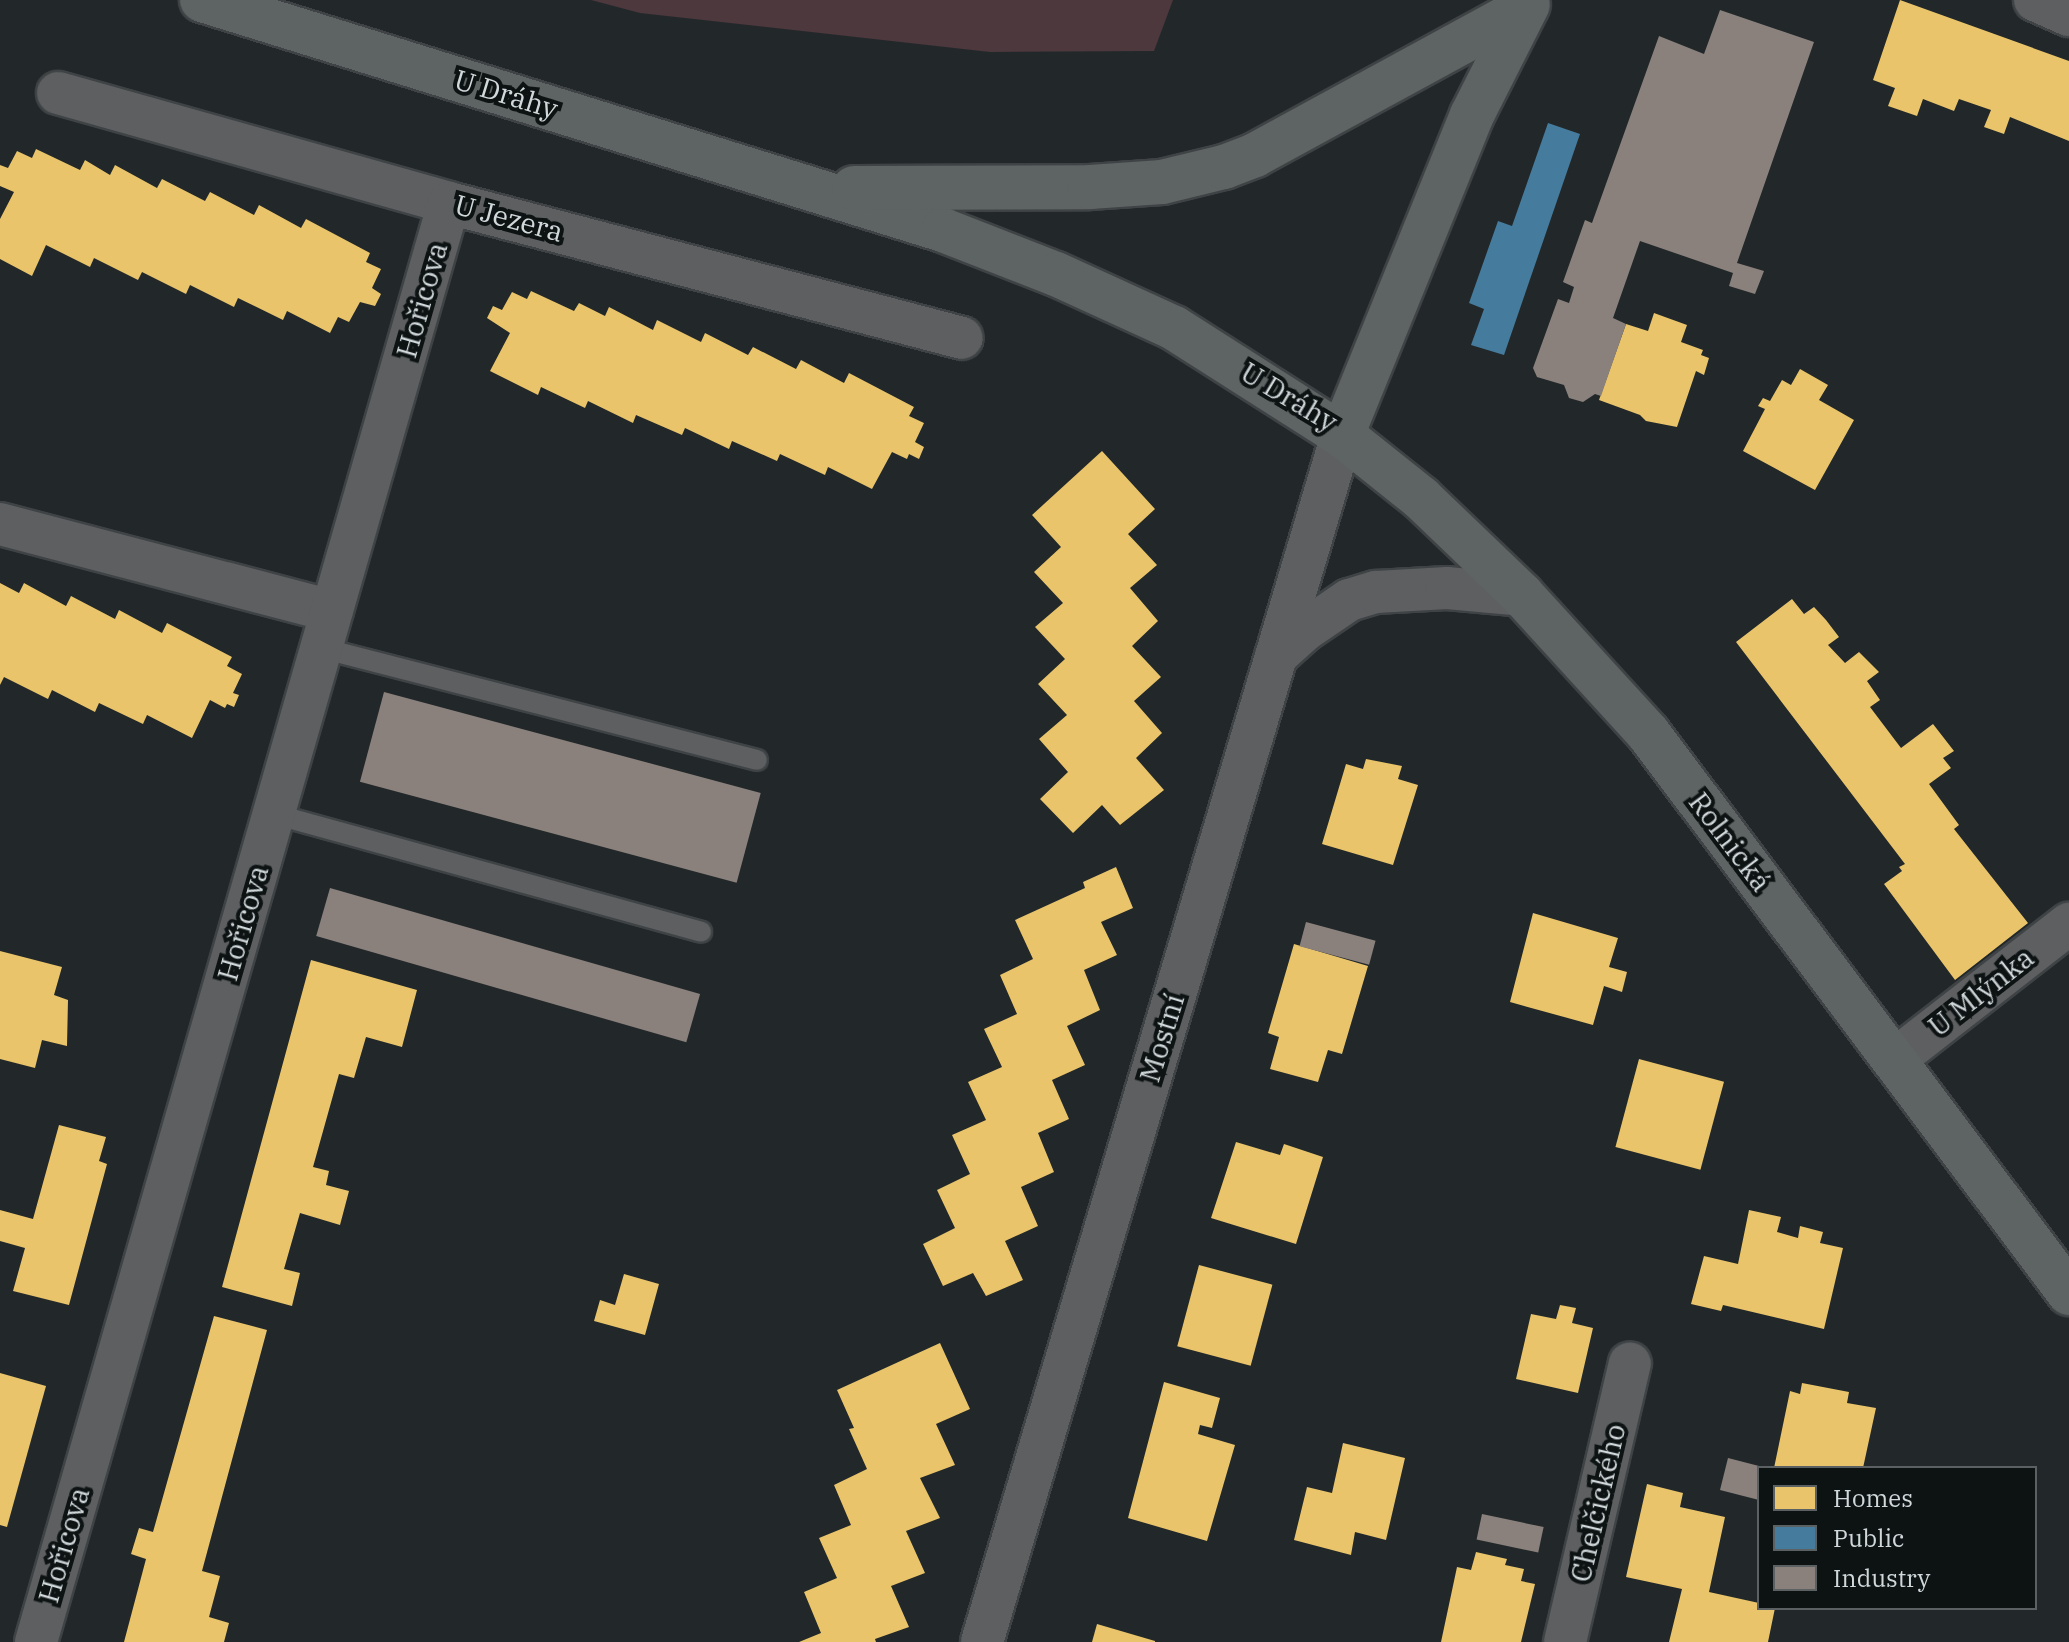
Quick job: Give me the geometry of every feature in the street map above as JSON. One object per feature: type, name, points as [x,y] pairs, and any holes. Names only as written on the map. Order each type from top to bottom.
[{"type":"street","name":"U Dráhy","points":[[202,0],[957,236],[1056,274],[1174,328],[1342,435],[1466,128],[1529,4]]},
{"type":"street","points":[[2035,0],[2069,15]]},
{"type":"street","name":"U Dráhy","points":[[809,188],[1090,187],[1162,182],[1224,167],[1255,155],[1529,4]]},
{"type":"street","name":"U Jezera","points":[[58,93],[449,203],[962,338]]},
{"type":"street","name":"Hořicova","points":[[36,1642],[449,203]]},
{"type":"street","name":"Rolnická","points":[[1342,435],[1421,498],[1522,595],[1648,733],[2069,1293]]},
{"type":"street","name":"Mostní","points":[[982,1642],[1342,435]]},
{"type":"street","points":[[0,524],[326,630]]},
{"type":"street","points":[[1276,656],[1305,630],[1349,600],[1376,592],[1447,588],[1522,595]]},
{"type":"street","name":"U Mlýnka","points":[[1894,1060],[2069,924]]},
{"type":"street","name":"Chelčického","points":[[1565,1642],[1630,1363]]},
{"type":"lane","points":[[326,630],[757,760]]},
{"type":"lane","points":[[274,814],[701,932]]},
{"type":"shaded area","points":[[591,0],[1173,0],[1154,51],[990,52],[640,13]]},
{"type":"building: Homes","points":[[1900,0],[2069,61],[2069,141],[2010,117],[2004,134],[1984,127],[1991,110],[1959,99],[1954,111],[1923,99],[1917,116],[1888,106],[1895,88],[1873,80]]},
{"type":"building: Homes","points":[[36,149],[80,170],[85,160],[110,175],[115,165],[157,188],[162,179],[205,201],[210,192],[254,215],[259,205],[301,228],[306,219],[370,253],[366,262],[381,269],[372,288],[381,294],[375,306],[360,302],[349,322],[338,317],[330,333],[287,311],[283,320],[238,298],[234,307],[190,285],[186,294],[142,272],[138,280],[94,258],[90,267],[46,245],[32,276],[0,259],[0,219],[14,192],[0,186],[0,165],[8,168],[17,151],[32,158]]},
{"type":"building: Homes","points":[[531,291],[574,311],[579,303],[605,316],[609,307],[653,330],[657,320],[701,342],[705,333],[748,355],[753,347],[796,369],[801,360],[844,383],[849,373],[914,407],[909,416],[924,423],[915,442],[924,447],[919,459],[909,454],[907,459],[892,452],[872,489],[828,467],[825,475],[780,454],[777,461],[732,441],[729,449],[685,428],[682,435],[636,415],[633,423],[588,401],[585,408],[541,387],[538,395],[490,371],[510,333],[487,318],[493,306],[502,310],[512,292],[527,299]]},
{"type":"building: Homes","points":[[1654,313],[1687,325],[1681,342],[1703,350],[1701,355],[1709,358],[1704,375],[1696,371],[1677,427],[1646,421],[1640,415],[1599,400],[1626,324],[1648,331]]},
{"type":"building: Homes","points":[[1800,369],[1828,385],[1819,400],[1854,420],[1815,490],[1743,451],[1765,409],[1758,406],[1763,398],[1770,401],[1782,380],[1791,385]]},
{"type":"building: Homes","points":[[1102,451],[1155,509],[1128,534],[1157,565],[1130,588],[1158,621],[1132,646],[1161,677],[1134,701],[1162,733],[1136,758],[1164,790],[1120,825],[1102,805],[1073,833],[1040,799],[1068,772],[1039,739],[1067,715],[1038,684],[1065,659],[1035,627],[1063,603],[1034,572],[1061,547],[1032,515]]},
{"type":"building: Homes","points":[[0,583],[19,593],[24,583],[66,606],[71,596],[115,619],[119,610],[162,633],[167,623],[232,657],[227,666],[242,674],[233,693],[239,695],[234,707],[227,704],[225,708],[210,700],[192,738],[147,715],[143,724],[99,703],[95,712],[52,690],[48,699],[4,677],[0,685]]},
{"type":"building: Homes","points":[[1792,599],[1804,614],[1814,607],[1826,620],[1839,637],[1828,645],[1845,663],[1859,652],[1879,672],[1867,681],[1880,700],[1870,707],[1901,748],[1933,724],[1954,751],[1943,758],[1951,768],[1929,784],[1959,825],[1954,829],[2028,923],[1955,980],[1884,884],[1902,871],[1899,867],[1905,864],[1736,642]]},
{"type":"building: Homes","points":[[1366,759],[1402,766],[1398,779],[1418,785],[1393,865],[1322,844],[1346,764],[1363,769]]},
{"type":"building: Homes","points":[[1116,867],[1133,908],[1101,922],[1117,955],[1084,970],[1100,1010],[1067,1026],[1085,1065],[1052,1080],[1069,1119],[1038,1133],[1054,1172],[1021,1187],[1038,1226],[1005,1241],[1023,1280],[986,1296],[973,1273],[943,1286],[923,1244],[955,1228],[937,1190],[970,1174],[952,1135],[986,1120],[968,1082],[1002,1067],[984,1029],[1017,1014],[1000,975],[1033,959],[1015,920],[1085,888],[1083,882]]},
{"type":"building: Homes","points":[[1533,913],[1618,938],[1609,967],[1627,972],[1622,992],[1604,986],[1593,1025],[1510,1002]]},
{"type":"building: Homes","points":[[1294,944],[1368,966],[1342,1054],[1328,1050],[1318,1082],[1270,1069],[1279,1037],[1268,1033]]},
{"type":"building: Homes","points":[[0,951],[62,967],[54,995],[68,1000],[67,1046],[42,1040],[35,1068],[0,1059]]},
{"type":"building: Homes","points":[[311,960],[417,990],[402,1047],[366,1037],[354,1078],[339,1074],[313,1167],[329,1171],[326,1185],[349,1191],[340,1225],[300,1213],[284,1269],[300,1273],[292,1306],[222,1287]]},
{"type":"building: Homes","points":[[1639,1059],[1724,1082],[1700,1170],[1615,1147]]},
{"type":"building: Homes","points":[[59,1125],[106,1137],[99,1161],[107,1164],[69,1305],[13,1291],[25,1248],[0,1241],[0,1210],[33,1219]]},
{"type":"building: Homes","points":[[1236,1142],[1280,1155],[1284,1144],[1323,1157],[1296,1244],[1211,1218]]},
{"type":"building: Homes","points":[[1749,1210],[1781,1217],[1777,1232],[1798,1238],[1800,1226],[1823,1232],[1820,1243],[1843,1248],[1824,1329],[1723,1305],[1721,1311],[1691,1304],[1704,1256],[1738,1264]]},
{"type":"building: Homes","points":[[1199,1265],[1272,1285],[1251,1366],[1177,1346]]},
{"type":"building: Homes","points":[[624,1274],[659,1284],[645,1335],[594,1321],[600,1300],[615,1305]]},
{"type":"building: Homes","points":[[1560,1305],[1576,1308],[1572,1323],[1593,1328],[1578,1393],[1516,1379],[1531,1314],[1556,1319]]},
{"type":"building: Homes","points":[[214,1316],[267,1330],[202,1571],[220,1576],[209,1617],[229,1623],[224,1642],[124,1642],[146,1559],[131,1554],[139,1528],[153,1532]]},
{"type":"building: Homes","points":[[940,1343],[970,1409],[936,1424],[955,1465],[920,1478],[940,1518],[906,1531],[925,1573],[891,1586],[909,1627],[875,1639],[876,1642],[799,1642],[821,1633],[804,1592],[837,1578],[819,1538],[851,1525],[834,1485],[867,1469],[849,1429],[854,1428],[837,1390]]},
{"type":"building: Homes","points":[[0,1373],[46,1386],[7,1527],[0,1525]]},
{"type":"building: Homes","points":[[1164,1382],[1220,1398],[1212,1428],[1200,1425],[1198,1434],[1235,1445],[1207,1541],[1128,1518]]},
{"type":"building: Homes","points":[[1802,1383],[1849,1392],[1847,1403],[1876,1408],[1863,1466],[1774,1466],[1790,1391],[1800,1394]]},
{"type":"building: Homes","points":[[1343,1443],[1405,1458],[1386,1540],[1355,1532],[1351,1555],[1294,1540],[1307,1487],[1332,1493]]},
{"type":"building: Homes","points":[[1647,1484],[1683,1493],[1680,1507],[1725,1517],[1709,1592],[1757,1603],[1757,1610],[1775,1610],[1768,1642],[1669,1642],[1682,1589],[1626,1577]]},
{"type":"building: Homes","points":[[1476,1552],[1507,1559],[1505,1565],[1524,1569],[1521,1581],[1535,1584],[1521,1642],[1441,1642],[1457,1567],[1471,1570]]},
{"type":"building: Homes","points":[[1097,1624],[1155,1641],[1155,1642],[1092,1642]]},
{"type":"building: Public","points":[[1548,123],[1580,134],[1504,355],[1471,345],[1484,309],[1469,303],[1498,221],[1512,226]]},
{"type":"building: Industry","points":[[1720,10],[1814,42],[1737,263],[1764,271],[1755,294],[1729,286],[1733,273],[1640,241],[1613,318],[1626,324],[1601,396],[1595,394],[1583,402],[1569,398],[1564,385],[1537,377],[1533,368],[1558,299],[1569,303],[1574,287],[1563,282],[1585,220],[1592,223],[1659,36],[1704,54]]},
{"type":"building: Industry","points":[[384,692],[761,793],[737,883],[360,782]]},
{"type":"building: Industry","points":[[330,888],[700,994],[686,1042],[316,936]]},
{"type":"building: Industry","points":[[1306,922],[1376,941],[1369,965],[1300,946]]},
{"type":"building: Industry","points":[[1728,1458],[1759,1466],[1757,1499],[1720,1490]]},
{"type":"building: Industry","points":[[1482,1514],[1544,1527],[1538,1553],[1477,1539]]}]
